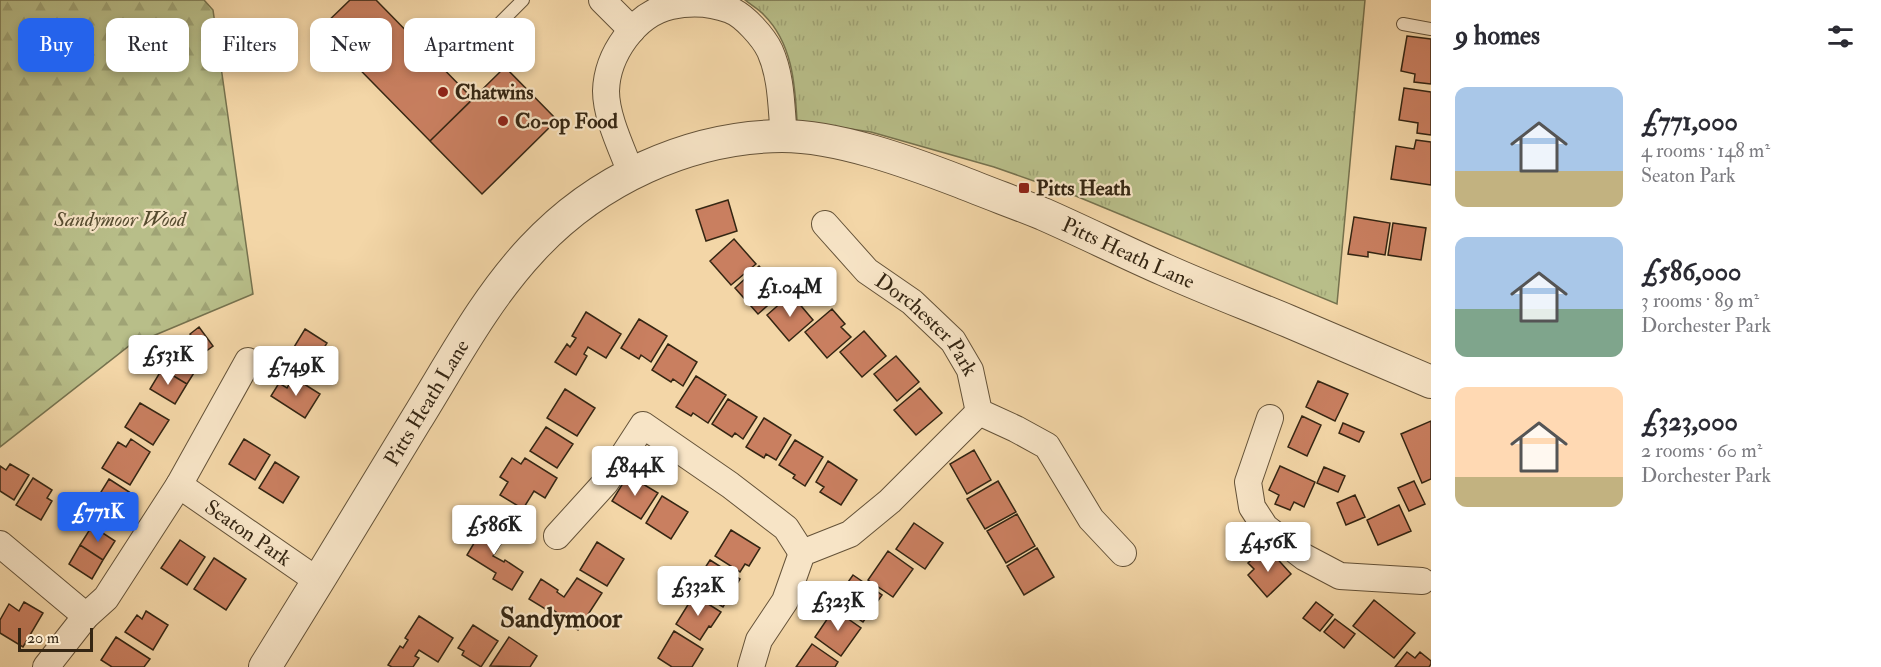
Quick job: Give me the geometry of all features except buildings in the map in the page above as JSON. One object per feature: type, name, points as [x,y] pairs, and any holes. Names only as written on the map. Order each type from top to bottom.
[{"type":"street","points":[[602,0],[632,30]]},
{"type":"street","points":[[631,173],[612,120],[606,92],[609,71],[616,52],[632,30],[648,16],[669,6],[694,3],[731,10],[755,29],[770,50],[779,74],[784,136]]},
{"type":"street","name":"Pitts Heath Lane","points":[[265,667],[469,334],[508,276],[559,222],[595,194],[631,173],[702,148],[733,141],[784,136],[830,142],[925,168],[1044,215],[1169,272],[1431,382]]},
{"type":"street","name":"Dorchester Park","points":[[825,224],[867,271],[912,302],[953,340],[970,370],[979,412]]},
{"type":"street","points":[[46,667],[86,616],[106,598],[179,485],[248,361]]},
{"type":"street","points":[[751,667],[759,640],[785,601],[802,553],[850,534],[890,501],[979,412],[1047,446],[1091,519],[1123,553]]},
{"type":"street","points":[[1270,418],[1248,482],[1252,507],[1265,527],[1304,557],[1340,576],[1428,583]]},
{"type":"street","points":[[557,536],[606,482],[643,425],[730,484],[786,528],[802,553]]},
{"type":"street","name":"Seaton Park","points":[[179,485],[318,581]]},
{"type":"street","points":[[0,544],[86,616]]},
{"type":"lane","points":[[505,18],[523,0]]},
{"type":"lane","points":[[1403,24],[1431,29]]},
{"type":"green space","name":"Sandymoor Wood","points":[[0,0],[204,0],[213,10],[214,18],[201,18],[201,72],[222,72],[253,294],[129,346],[0,447]]},
{"type":"green space","points":[[745,0],[1365,0],[1337,304],[1071,194],[994,167],[871,132],[797,121],[793,78],[781,38],[762,13]]},
{"type":"place","name":"Chatwins","points":[[443,92]]},
{"type":"place","name":"Co-op Food","points":[[503,121]]},
{"type":"place","name":"Pitts Heath","points":[[1024,188]]},
{"type":"district","name":"Sandymoor","points":[[561,618]]}]
